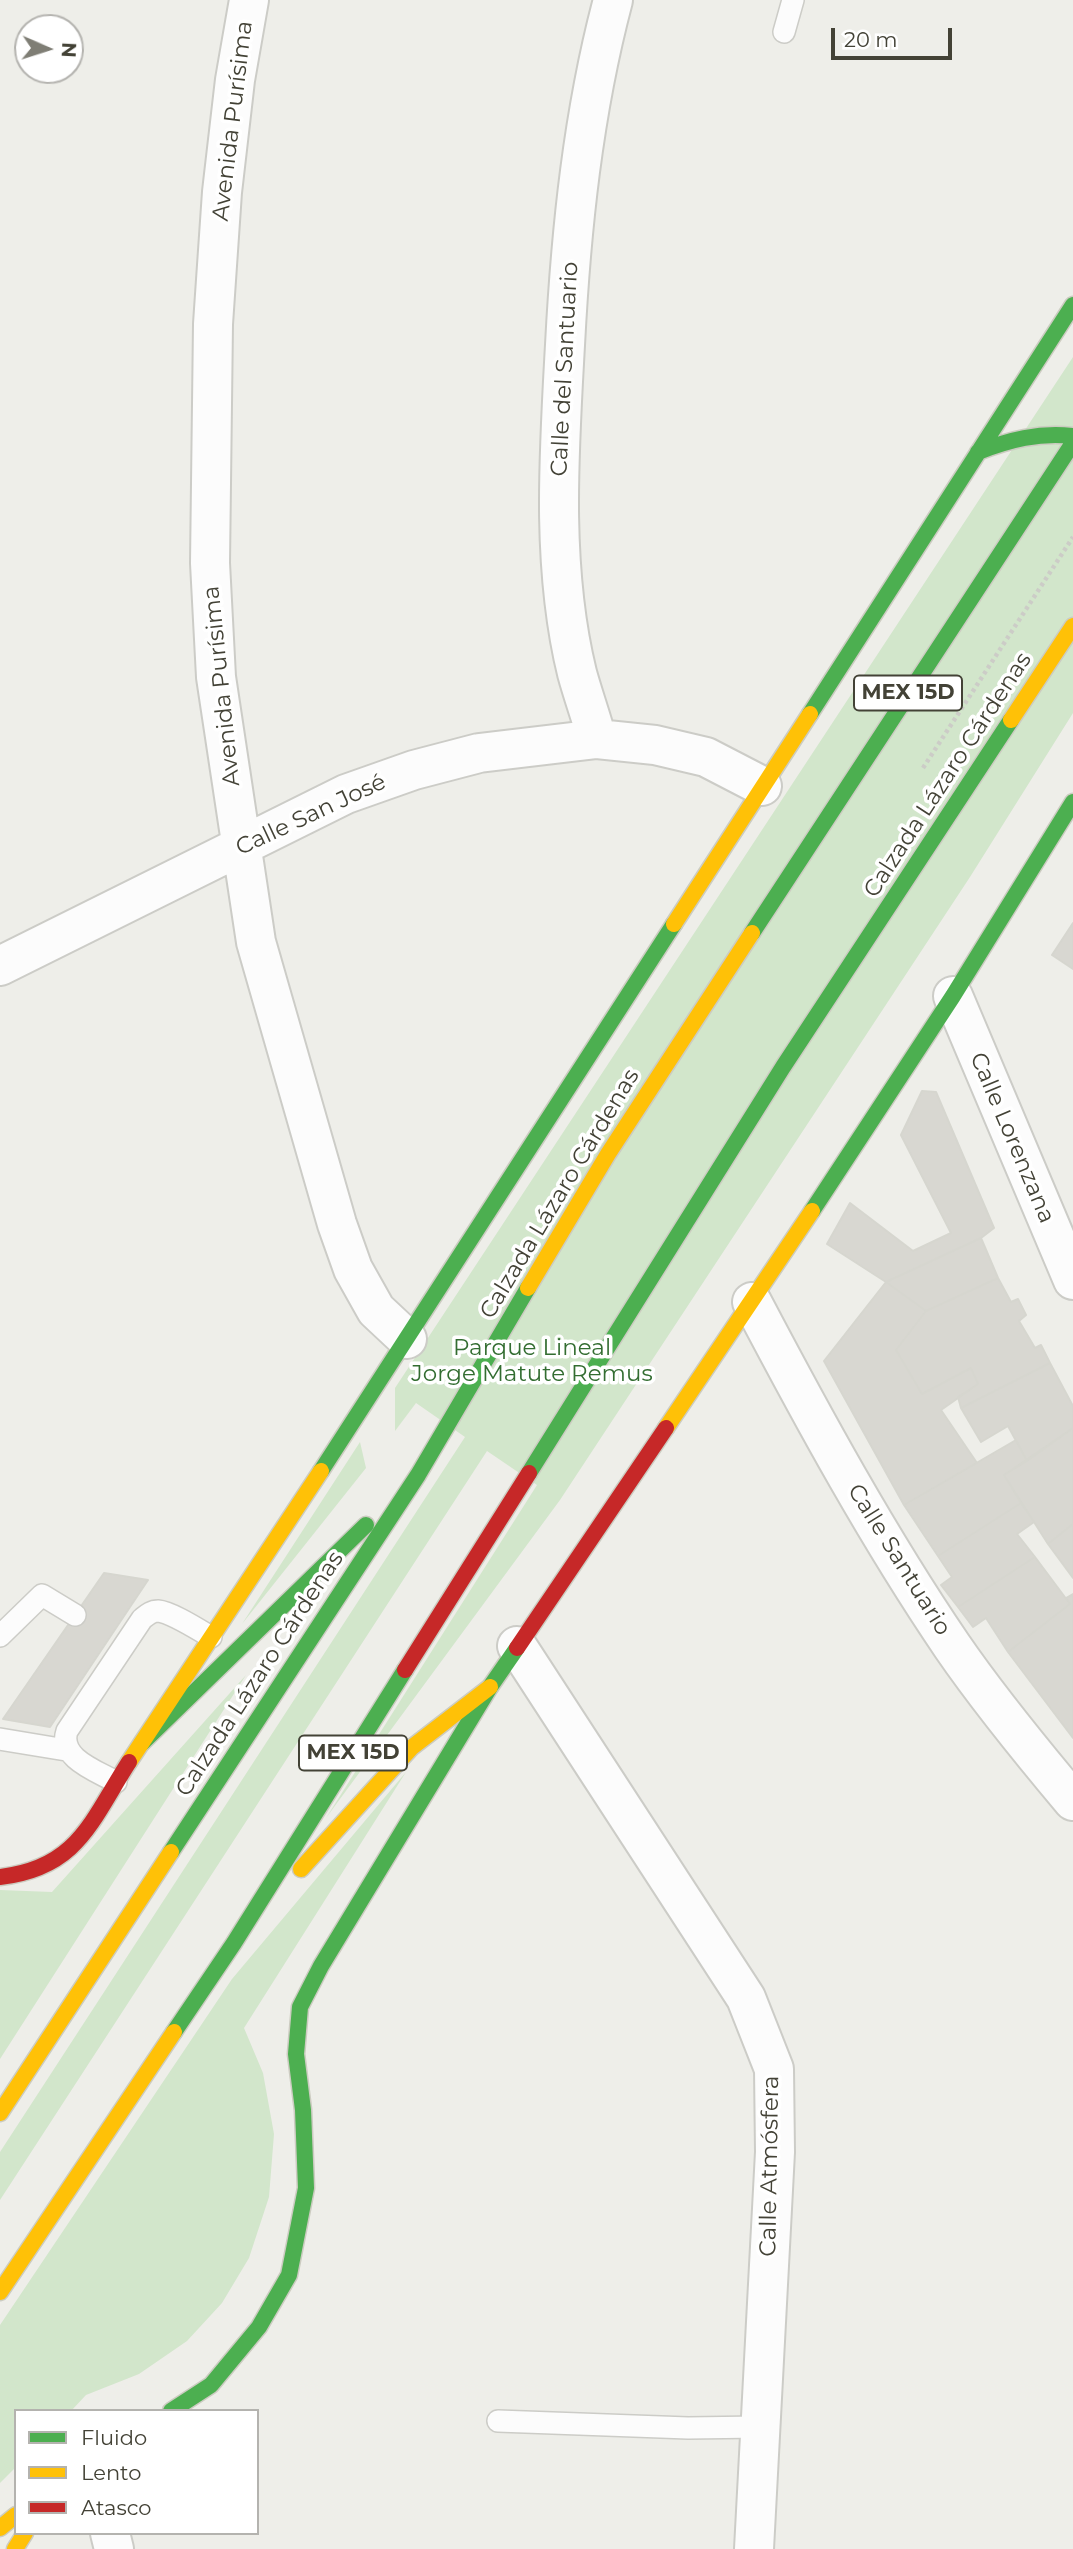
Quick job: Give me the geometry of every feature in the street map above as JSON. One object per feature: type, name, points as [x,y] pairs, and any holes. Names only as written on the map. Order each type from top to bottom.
[{"type":"main road","name":"Calzada Lázaro Cárdenas","points":[[0,1877],[27,1875],[52,1864],[74,1847],[407,1339],[1073,305]]},
{"type":"main road","points":[[978,452],[1016,437],[1057,433],[1073,436]]},
{"type":"main road","name":"Calzada Lázaro Cárdenas","points":[[0,2113],[418,1475],[608,1154],[743,943],[1073,443]]},
{"type":"main road","name":"Calzada Lázaro Cárdenas","points":[[0,2292],[234,1943],[783,1067],[1073,626]]},
{"type":"main road","points":[[174,2409],[211,2385],[259,2326],[289,2275],[306,2188],[303,2110],[296,2054],[300,2007],[321,1966],[490,1687],[752,1302],[953,996],[1073,803]]},
{"type":"main road","points":[[142,1743],[418,1475]]},
{"type":"main road","points":[[234,1943],[411,1748],[490,1687]]},
{"type":"main road","points":[[0,2528],[14,2517]]},
{"type":"street","name":"Avenida Purísima","points":[[249,0],[235,80],[222,192],[213,324],[210,563],[216,677],[256,942],[337,1224],[353,1269],[376,1310],[407,1339]]},
{"type":"street","name":"Calle del Santuario","points":[[597,738],[577,672],[567,612],[561,534],[560,471],[568,274],[577,192],[589,106],[613,0]]},
{"type":"street","name":"Calle San José","points":[[0,966],[346,794],[414,769],[479,753],[597,738],[655,745],[706,757],[762,786]]},
{"type":"street","name":"Calle Lorenzana","points":[[953,996],[1073,1280]]},
{"type":"street","name":"Calle Santuario","points":[[752,1302],[802,1398],[915,1589],[1008,1722],[1073,1801]]},
{"type":"street","name":"Calle Atmósfera","points":[[517,1646],[746,1998],[774,2069],[775,2152],[754,2549]]},
{"type":"lane","points":[[784,32],[793,0]]},
{"type":"lane","points":[[0,1636],[42,1595],[75,1615]]},
{"type":"lane","points":[[66,1750],[64,1740],[67,1731],[118,1640],[149,1613],[157,1611],[211,1637]]},
{"type":"lane","points":[[0,1739],[66,1750],[116,1782]]},
{"type":"lane","points":[[498,2421],[688,2428],[760,2427]]},
{"type":"path","points":[[923,768],[1073,537]]},
{"type":"green space","name":"Parque Lineal Jorge Matute Remus","points":[[1073,357],[1073,713],[970,877],[560,1500],[326,1818],[537,1485],[487,1451],[0,2200],[0,2152],[465,1437],[416,1403],[395,1431],[395,1388]]},
{"type":"green space","points":[[360,1442],[366,1468],[242,1624]]},
{"type":"green space","points":[[246,1675],[0,2059],[0,1890],[52,1892]]},
{"type":"green space","points":[[406,1772],[244,2028],[263,2073],[274,2134],[269,2197],[249,2258],[222,2303],[187,2341],[139,2374],[86,2395],[73,2409],[14,2409],[14,2469],[0,2483],[0,2325],[232,1979]]},
{"type":"building","points":[[1073,923],[1073,969],[1052,955]]},
{"type":"building","points":[[922,1091],[936,1092],[994,1228],[981,1238],[886,1282],[827,1244],[850,1203],[913,1251],[951,1233],[901,1135]]},
{"type":"building","points":[[981,1238],[998,1278],[926,1311],[886,1282]]},
{"type":"building","points":[[998,1278],[1011,1302],[1018,1299],[1026,1315],[1019,1321],[1035,1348],[1041,1345],[1050,1363],[961,1408],[958,1397],[978,1384],[971,1368],[922,1394],[896,1350],[926,1311]]},
{"type":"building","points":[[886,1282],[926,1311],[896,1350],[922,1394],[971,1368],[978,1384],[941,1410],[977,1463],[904,1505],[824,1361]]},
{"type":"building","points":[[1050,1363],[1073,1406],[1073,1428],[1027,1461],[1008,1426],[981,1442],[961,1408]]},
{"type":"building","points":[[1073,1428],[1073,1524],[1048,1544],[1004,1475]]},
{"type":"building","points":[[1016,1440],[1027,1461],[1004,1475],[1021,1503],[938,1556],[904,1505]]},
{"type":"building","points":[[1021,1503],[1034,1522],[1017,1534],[1035,1557],[958,1607],[941,1585],[952,1577],[938,1556]]},
{"type":"building","points":[[1073,1524],[1073,1578],[1048,1544]]},
{"type":"building","points":[[1035,1557],[1070,1604],[1008,1652],[986,1618],[973,1627],[958,1607]]},
{"type":"building","points":[[104,1573],[148,1580],[50,1727],[3,1719]]},
{"type":"building","points":[[1073,1594],[1073,1738],[1008,1652],[1070,1604],[1066,1598]]},
{"type":"traffic: fast","points":[[810,714],[1073,305]]},
{"type":"traffic: fast","points":[[978,452],[1024,438],[1073,436]]},
{"type":"traffic: fast","points":[[752,933],[1073,443]]},
{"type":"traffic: fast","points":[[529,1473],[783,1067],[1011,720]]},
{"type":"traffic: fast","points":[[812,1211],[953,996],[1073,802]]},
{"type":"traffic: fast","points":[[321,1471],[674,924]]},
{"type":"traffic: fast","points":[[171,1852],[418,1475],[528,1288]]},
{"type":"traffic: fast","points":[[142,1743],[366,1525]]},
{"type":"traffic: fast","points":[[174,2409],[211,2385],[259,2327],[289,2275],[306,2188],[303,2110],[296,2054],[300,2007],[321,1966],[490,1687],[517,1648]]},
{"type":"traffic: fast","points":[[174,2032],[234,1943],[405,1670]]},
{"type":"traffic: slow","points":[[1011,720],[1073,626]]},
{"type":"traffic: slow","points":[[674,924],[810,714]]},
{"type":"traffic: slow","points":[[528,1288],[608,1154],[752,933]]},
{"type":"traffic: slow","points":[[666,1428],[812,1211]]},
{"type":"traffic: slow","points":[[129,1762],[321,1471]]},
{"type":"traffic: slow","points":[[301,1869],[411,1748],[490,1687]]},
{"type":"traffic: slow","points":[[0,2113],[171,1852]]},
{"type":"traffic: slow","points":[[0,2292],[174,2032]]},
{"type":"traffic: slow","points":[[0,2528],[14,2517]]},
{"type":"traffic: slow","points":[[15,2549],[24,2535]]},
{"type":"traffic: jam","points":[[517,1648],[666,1428]]},
{"type":"traffic: jam","points":[[405,1670],[529,1473]]},
{"type":"traffic: jam","points":[[0,1877],[48,1864],[65,1852],[92,1822],[129,1762]]}]
